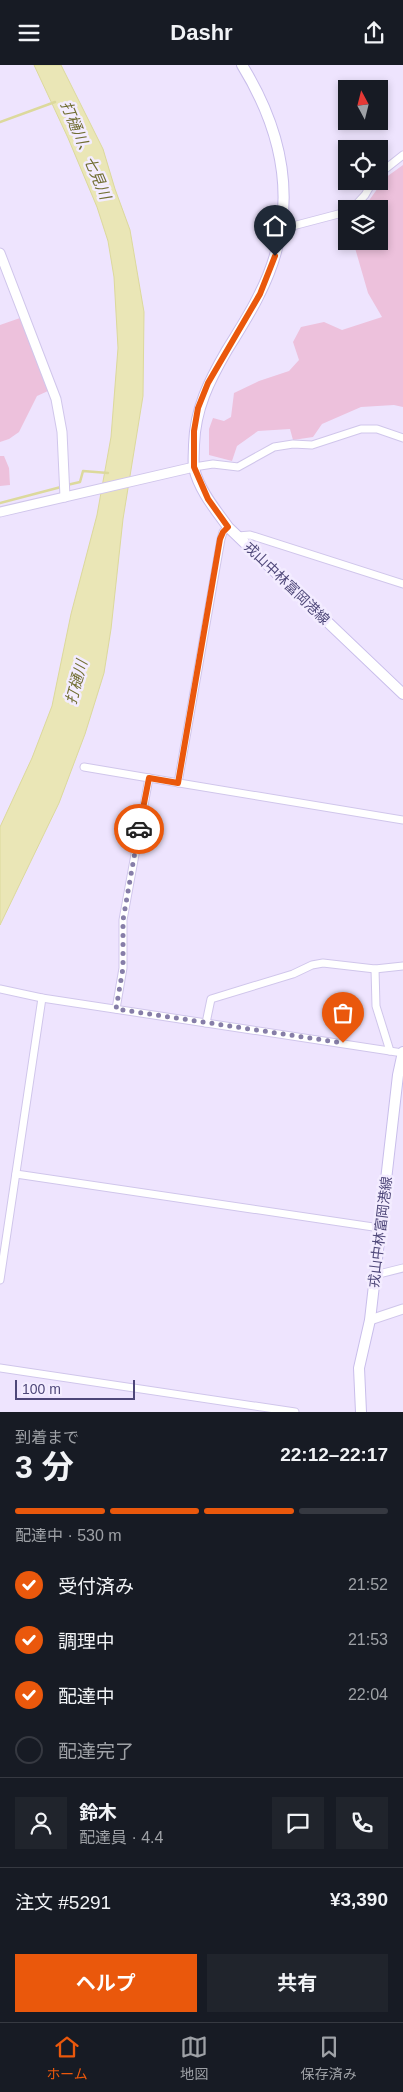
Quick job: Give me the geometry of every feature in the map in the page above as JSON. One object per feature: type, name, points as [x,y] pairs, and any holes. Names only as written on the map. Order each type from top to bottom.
[{"type":"main road","name":"戎山中林富岡港線","points":[[242,65],[265,107],[275,133],[282,165],[284,195],[282,227],[275,256],[260,294],[208,383],[198,408],[194,431],[194,467],[208,499],[228,527],[403,694]]},
{"type":"main road","name":"戎山中林富岡港線","points":[[362,1412],[360,1368],[370,1320],[403,1053]]},
{"type":"street","points":[[388,167],[403,155]]},
{"type":"street","points":[[360,200],[368,190]]},
{"type":"street","points":[[282,227],[298,225],[338,214]]},
{"type":"street","points":[[0,253],[56,399],[62,432],[65,497]]},
{"type":"street","points":[[0,512],[194,467],[213,464],[238,467],[274,447],[293,444],[312,445],[361,429],[377,429],[403,438]]},
{"type":"street","points":[[178,783],[220,539],[228,527]]},
{"type":"street","points":[[238,536],[250,535],[403,584]]},
{"type":"street","points":[[84,767],[403,820]]},
{"type":"street","points":[[116,1009],[123,968],[123,920],[149,778]]},
{"type":"street","points":[[206,1023],[211,999],[293,974],[312,965],[323,963],[375,969],[403,966]]},
{"type":"street","points":[[375,969],[376,1007],[390,1051]]},
{"type":"street","points":[[0,989],[42,998],[403,1053]]},
{"type":"street","points":[[0,1281],[42,998]]},
{"type":"street","points":[[16,1174],[380,1228]]},
{"type":"street","points":[[375,1275],[403,1268]]},
{"type":"street","points":[[370,1320],[403,1309]]},
{"type":"street","points":[[0,1368],[295,1412]]},
{"type":"shaded area","points":[[403,165],[403,407],[394,405],[361,407],[322,424],[313,437],[293,440],[290,429],[258,431],[237,446],[232,461],[209,455],[209,429],[213,418],[224,421],[231,417],[234,393],[259,381],[289,371],[299,360],[293,342],[301,327],[324,322],[342,330],[382,317],[368,293],[356,250],[388,250],[388,200],[369,200],[376,190],[388,190],[388,176]]},
{"type":"shaded area","points":[[20,318],[48,391],[37,396],[19,432],[9,439],[0,442],[0,325]]},
{"type":"shaded area","points":[[0,456],[4,456],[9,468],[10,485],[0,486]]},
{"type":"water","points":[[34,65],[61,65],[103,149],[130,230],[144,312],[143,396],[123,519],[111,629],[104,673],[85,734],[59,803],[0,925],[0,827],[32,758],[52,706],[71,614],[97,515],[111,437],[118,348],[114,277],[108,241],[97,207],[68,138]]},
{"type":"waterway","name":"打樋川、七見川","points":[[0,122],[55,102]]},
{"type":"waterway","points":[[67,485],[80,482],[83,471],[108,473]]},
{"type":"waterway","points":[[0,503],[61,487]]},
{"type":"way so far","points":[[139,829],[123,920],[123,968],[116,1009],[343,1043]]},
{"type":"route","points":[[139,829],[149,778],[178,783],[220,539],[228,527],[208,499],[194,467],[194,431],[198,408],[208,383],[260,294],[275,256]]},
{"type":"water label","name":"打樋川","points":[[76,682]]}]
